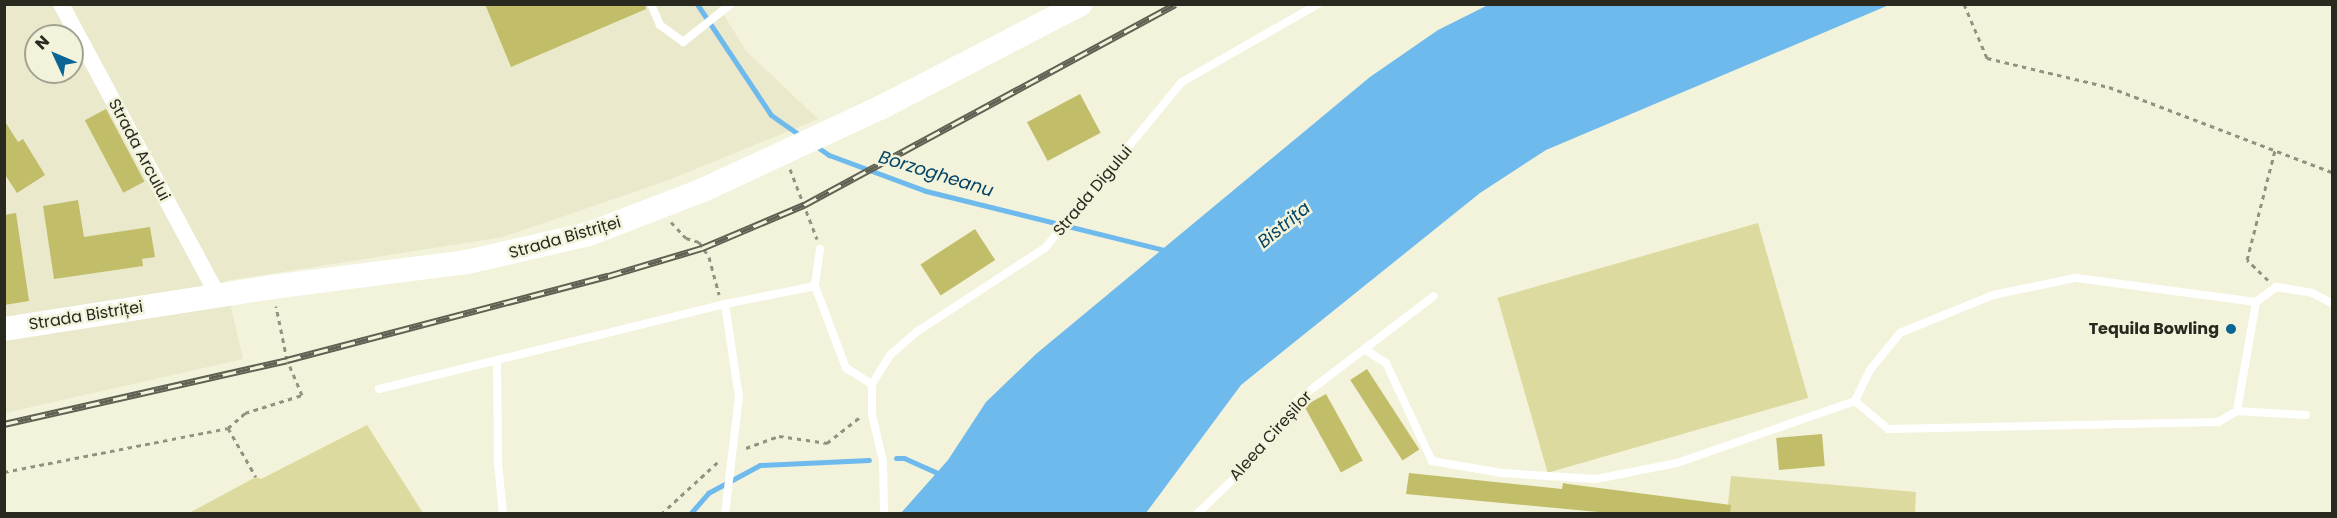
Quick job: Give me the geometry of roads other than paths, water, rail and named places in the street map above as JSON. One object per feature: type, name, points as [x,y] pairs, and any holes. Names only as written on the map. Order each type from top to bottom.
[{"type":"main road","name":"Strada Bistriței","points":[[4,329],[272,287],[467,262],[541,248],[658,209],[784,153],[1081,4]]},
{"type":"street","name":"Strada Arcului","points":[[61,4],[218,295]]},
{"type":"lane","points":[[651,4],[660,25],[683,42],[730,4]]},
{"type":"lane","name":"Strada Digului","points":[[872,384],[890,354],[918,331],[1051,242],[1182,81],[1318,4]]},
{"type":"lane","points":[[820,249],[815,286],[846,368],[872,384],[872,411],[883,460],[884,513]]},
{"type":"lane","points":[[1367,351],[1386,363],[1432,461],[1502,473],[1596,480],[1665,465],[1855,401],[1870,370],[1900,333],[1992,295],[2075,278],[2256,302],[2276,288],[2312,293],[2332,303]]},
{"type":"lane","points":[[380,389],[497,363],[725,304],[815,286]]},
{"type":"lane","name":"Aleea Cireșilor","points":[[1197,513],[1249,464],[1300,398],[1367,351],[1434,296]]},
{"type":"lane","points":[[2237,411],[2256,302]]},
{"type":"lane","points":[[725,304],[739,397],[735,449],[725,513]]},
{"type":"lane","points":[[497,363],[498,453],[503,513]]},
{"type":"lane","points":[[1855,401],[1888,429],[2218,422],[2237,411],[2306,415]]},
{"type":"water","name":"Bistrița","points":[[1488,5],[1889,5],[1546,150],[1480,193],[1241,385],[1146,513],[901,513],[948,460],[986,402],[1036,354],[1370,77],[1438,30]]},
{"type":"waterway","name":"Borzogheanu","points":[[697,4],[771,115],[801,136]]},
{"type":"waterway","name":"Borzogheanu","points":[[816,146],[829,155],[926,191],[1168,251]]},
{"type":"waterway","points":[[896,458],[904,458],[942,475]]},
{"type":"waterway","points":[[690,514],[708,493],[760,465],[869,460]]},
{"type":"railway","points":[[4,424],[287,360],[608,276],[702,248],[804,205],[1175,4]]},
{"type":"place","name":"Tequila Bowling","points":[[2231,329]]}]
